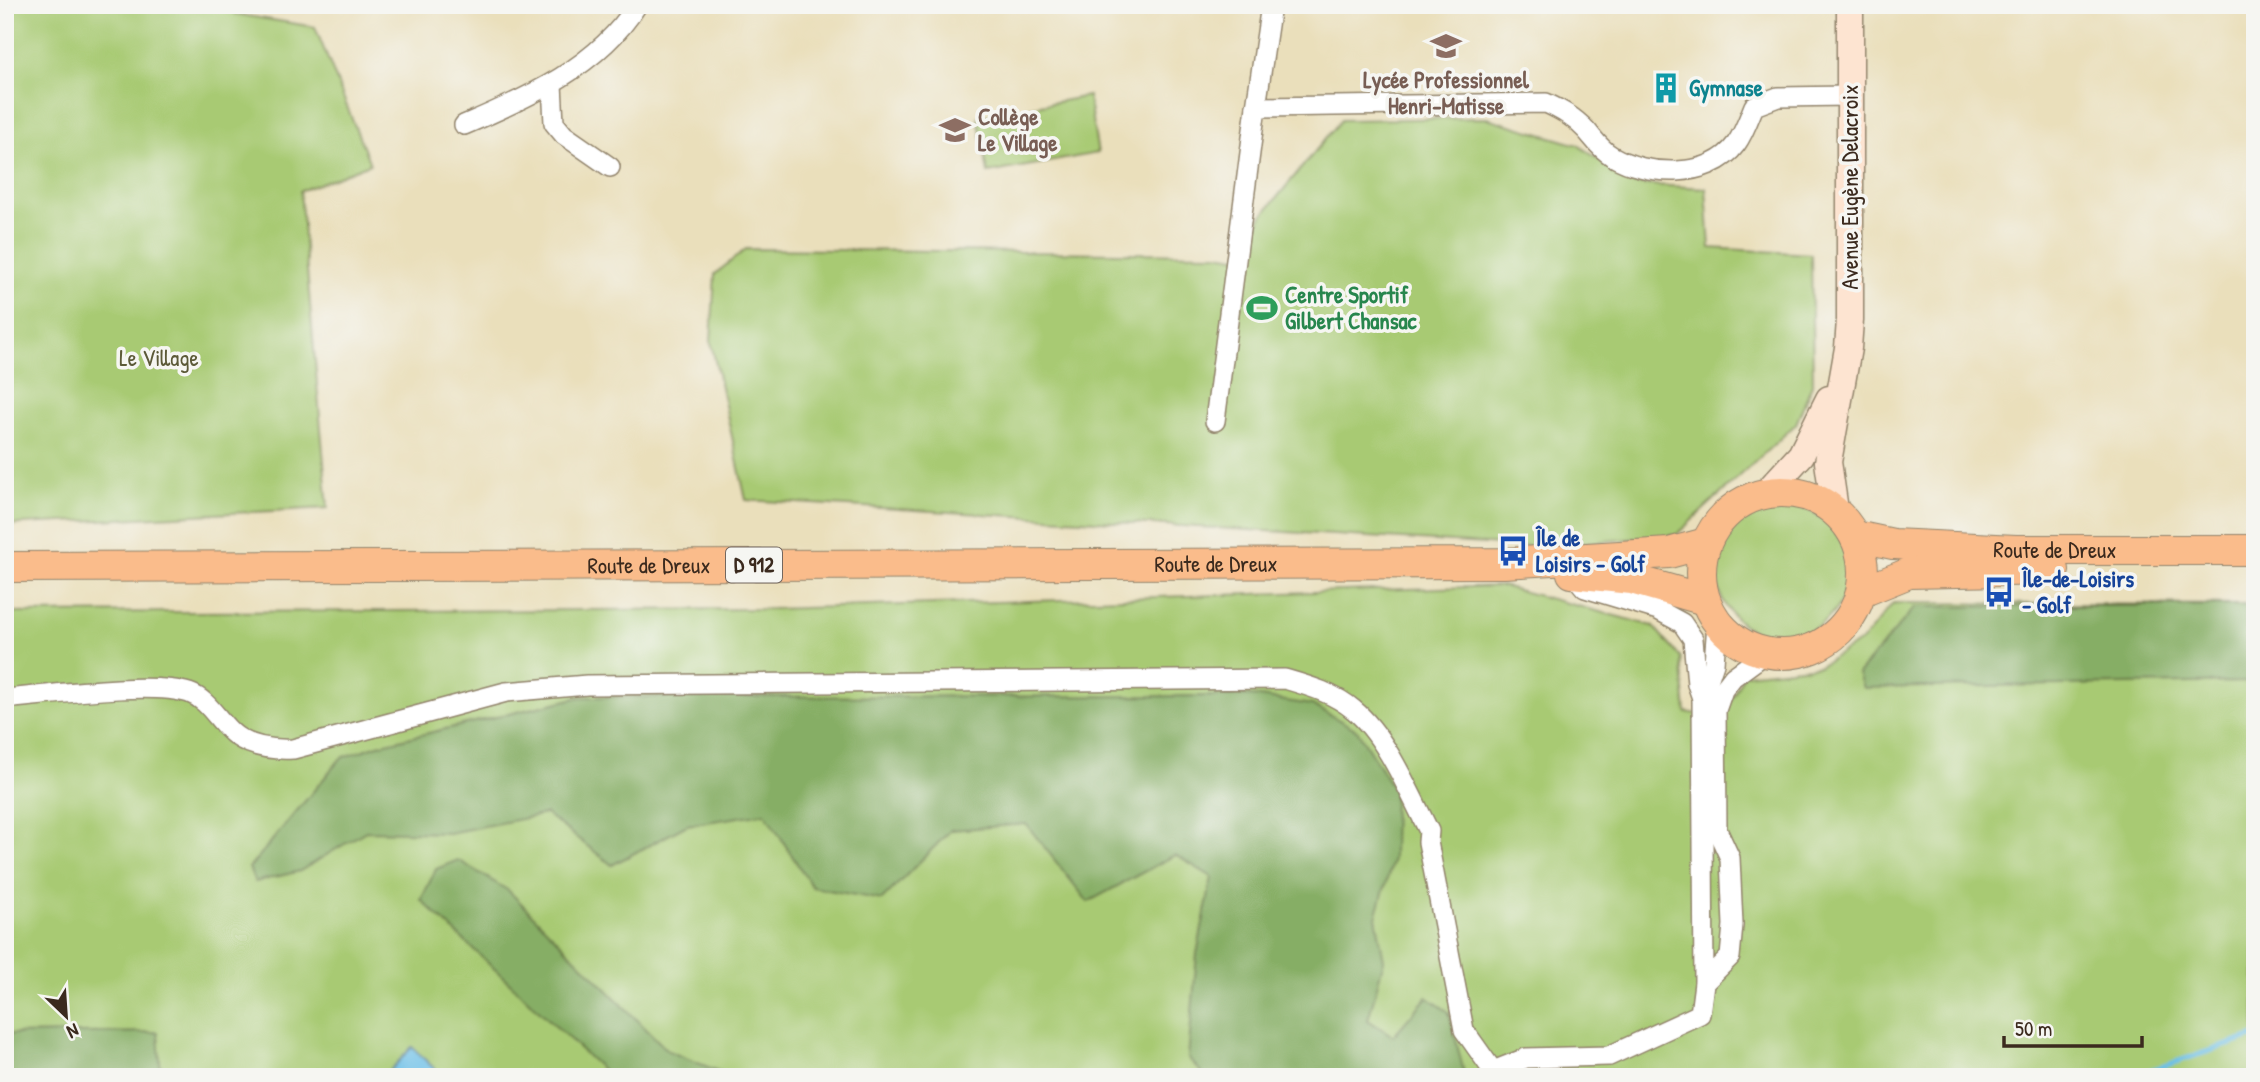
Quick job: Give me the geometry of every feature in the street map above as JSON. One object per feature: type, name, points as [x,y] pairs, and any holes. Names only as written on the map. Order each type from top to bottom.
[{"type":"main road","name":"Avenue Eugène Delacroix","points":[[1836,510],[1828,462],[1850,320],[1850,5]]},
{"type":"main road","name":"Avenue Eugène Delacroix","points":[[1766,493],[1801,455],[1843,369]]},
{"type":"main road","points":[[1789,491],[1811,496],[1836,510],[1855,536],[1864,573],[1862,592],[1846,622],[1821,645],[1799,653],[1766,653],[1747,647],[1711,611],[1700,580],[1706,544],[1721,518],[1741,502],[1766,493],[1789,491]]},
{"type":"main road","name":"Route de Dreux","points":[[1855,536],[1893,544],[2016,550],[2255,550]]},
{"type":"main road","name":"Route de Dreux","points":[[5,566],[1504,563],[1669,553],[1706,544]]},
{"type":"main road","name":"Route de Dreux","points":[[1504,563],[1632,579],[1711,611]]},
{"type":"main road","name":"Route de Dreux","points":[[1862,592],[1896,576],[1924,572],[2255,566]]},
{"type":"street","points":[[464,125],[532,96],[552,84],[621,29],[637,5]]},
{"type":"street","points":[[1215,421],[1255,107],[1271,5]]},
{"type":"street","points":[[552,84],[554,123],[564,135],[610,167]]},
{"type":"street","points":[[1255,107],[1546,103],[1577,121],[1600,147],[1633,166],[1657,170],[1698,169],[1717,160],[1736,144],[1754,106],[1778,97],[1850,96]]},
{"type":"street","points":[[5,699],[152,689],[190,693],[208,706],[236,736],[267,750],[293,749],[506,692],[587,685],[1285,679],[1319,689],[1354,710],[1375,732],[1423,819],[1429,831],[1428,842],[1464,1030],[1493,1071],[1526,1058],[1609,1056],[1700,1014],[1704,983],[1702,699],[1697,684],[1693,639],[1682,624],[1658,610],[1585,588],[1572,573]]},
{"type":"street","points":[[1702,699],[1714,663],[1711,611]]},
{"type":"street","points":[[1704,983],[1730,957],[1733,925],[1730,858],[1717,830],[1716,710],[1723,690],[1733,677],[1766,653]]},
{"type":"green space","name":"Le Village","points":[[5,5],[236,5],[235,14],[315,27],[370,164],[300,191],[328,508],[5,525]]},
{"type":"green space","points":[[1088,96],[1098,153],[988,173],[978,117]]},
{"type":"green space","name":"Centre Sportif Gilbert Chansac","points":[[1487,118],[1578,145],[1633,184],[1706,188],[1710,248],[1811,254],[1813,382],[1796,424],[1676,535],[1536,547],[746,500],[711,342],[715,274],[746,249],[1218,254],[1248,259],[1260,218],[1341,120]]},
{"type":"green space","points":[[1782,505],[1807,510],[1829,524],[1843,546],[1848,571],[1843,596],[1829,618],[1807,632],[1782,637],[1757,632],[1735,618],[1721,596],[1716,571],[1721,546],[1735,524],[1757,510]]},
{"type":"green space","points":[[1502,586],[1653,626],[1681,658],[1686,712],[1721,718],[1744,674],[1819,666],[1863,640],[1893,603],[2255,605],[2255,1077],[5,1077],[5,613],[772,609]]},
{"type":"green space","points":[[2255,605],[2255,682],[1863,688],[1858,674],[1915,607]]},
{"type":"green space","points":[[1253,696],[1312,705],[1357,730],[1394,790],[1393,859],[1376,917],[1384,960],[1368,1020],[1393,1036],[1427,997],[1449,1012],[1465,1077],[1206,1077],[1188,1058],[1197,954],[1212,877],[1175,855],[1088,902],[1026,824],[951,830],[882,900],[812,887],[765,813],[687,825],[612,865],[546,814],[449,833],[366,831],[300,871],[255,882],[249,868],[341,758],[378,745],[580,697]]},
{"type":"green space","points":[[458,860],[509,891],[668,1051],[733,1077],[610,1077],[421,900],[436,869]]},
{"type":"green space","points":[[158,1032],[161,1077],[5,1077],[5,1034]]},
{"type":"water","points":[[412,1047],[443,1077],[384,1077]]},
{"type":"waterway","points":[[2130,1077],[2255,1036]]},
{"type":"place","name":"Lycée Professionnel Henri-Matisse","points":[[1446,46]]},
{"type":"place","name":"Gymnase","points":[[1666,88]]},
{"type":"place","name":"Collège Le Village","points":[[955,130]]},
{"type":"place","name":"Centre Sportif Gilbert Chansac","points":[[1262,308]]},
{"type":"place","name":"Île de Loisirs - Golf","points":[[1513,551]]},
{"type":"place","name":"Île-de-Loisirs - Golf","points":[[1999,592]]}]
